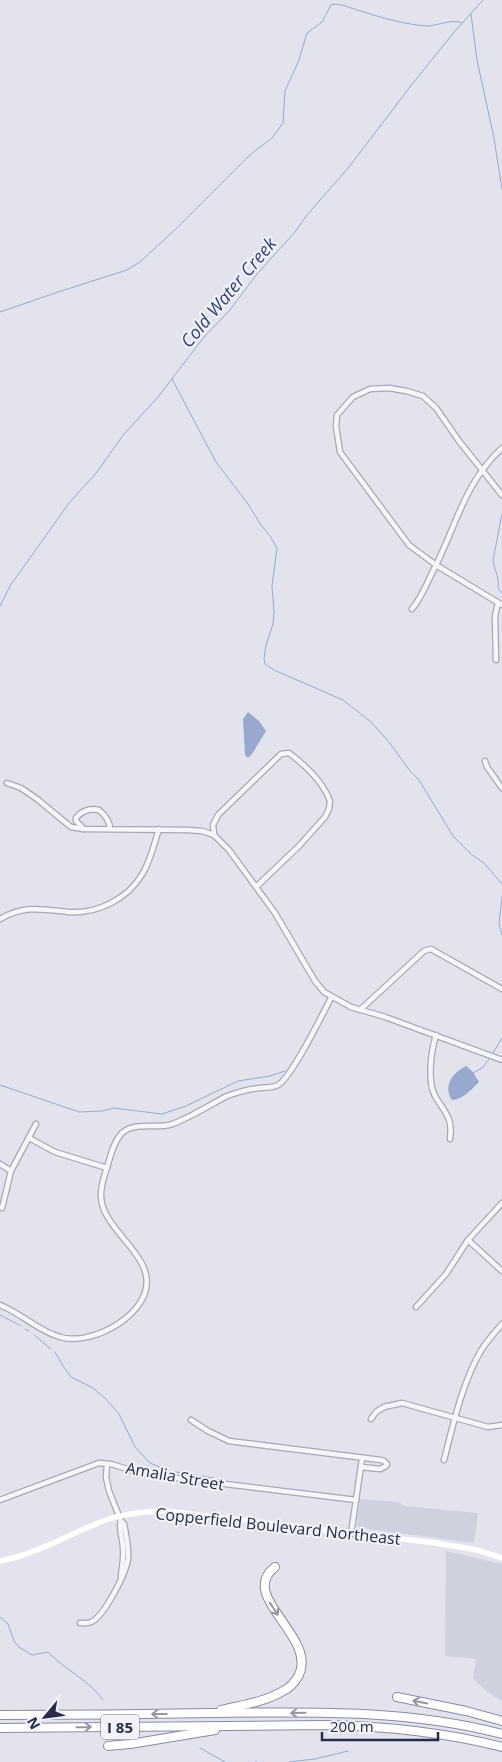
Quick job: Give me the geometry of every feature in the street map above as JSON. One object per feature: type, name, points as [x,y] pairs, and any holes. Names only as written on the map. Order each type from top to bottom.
[{"type":"highway","points":[[207,1714],[270,1697],[289,1687],[298,1677],[302,1663],[299,1648],[264,1592],[266,1577],[275,1567]]},
{"type":"highway","points":[[396,1697],[466,1711],[502,1721]]},
{"type":"highway","name":"I 85","points":[[0,1715],[324,1712],[373,1714],[439,1721],[502,1734]]},
{"type":"highway","name":"I 85","points":[[0,1728],[339,1725],[394,1728],[464,1738],[502,1747]]},
{"type":"highway","points":[[108,1746],[239,1726]]},
{"type":"main road","name":"Copperfield Boulevard Northeast","points":[[0,1561],[27,1554],[96,1525],[145,1512],[166,1511],[444,1544],[477,1550],[502,1558]]},
{"type":"street","points":[[496,660],[495,616],[500,604],[436,565],[409,545],[338,448],[336,434],[337,415],[353,398],[370,389],[391,388],[416,393],[427,398],[502,495]]},
{"type":"street","points":[[412,609],[420,599],[470,488],[482,470],[502,448]]},
{"type":"street","points":[[214,835],[214,825],[218,815],[281,754],[289,753],[300,761],[319,782],[330,801],[327,814],[299,846],[256,887]]},
{"type":"street","points":[[485,761],[487,767],[502,788]]},
{"type":"street","points":[[7,783],[21,788],[71,827],[84,829],[196,830],[214,835],[229,850],[275,913],[317,984],[331,998],[502,1060]]},
{"type":"street","points":[[84,829],[76,821],[76,818],[81,813],[95,809],[102,813],[110,824],[110,829]]},
{"type":"street","points":[[0,919],[25,909],[82,912],[94,910],[114,902],[128,891],[143,873],[159,830]]},
{"type":"street","points":[[360,1010],[424,951],[430,949],[437,951],[502,989]]},
{"type":"street","points":[[0,1305],[20,1314],[44,1331],[59,1337],[73,1339],[92,1337],[108,1331],[136,1308],[145,1290],[146,1276],[143,1265],[112,1224],[103,1205],[101,1194],[107,1168],[118,1138],[127,1129],[168,1125],[234,1093],[278,1085],[289,1074],[331,998]]},
{"type":"street","points":[[436,1035],[432,1047],[430,1079],[434,1095],[449,1118],[451,1126],[450,1139]]},
{"type":"street","points":[[2,1208],[11,1171],[36,1124]]},
{"type":"street","points":[[28,1138],[55,1152],[107,1168]]},
{"type":"street","points":[[0,1164],[11,1171]]},
{"type":"street","points":[[416,1308],[446,1274],[468,1240],[502,1203]]},
{"type":"street","points":[[468,1240],[502,1271]]},
{"type":"street","points":[[444,1460],[455,1418],[477,1358],[489,1338],[502,1324]]},
{"type":"street","points":[[371,1418],[379,1410],[399,1403],[410,1404],[488,1427],[502,1425]]},
{"type":"street","points":[[191,1420],[229,1441],[384,1461],[387,1464],[382,1469],[361,1467]]},
{"type":"street","points":[[352,1534],[362,1459]]},
{"type":"street","name":"Amalia Street","points":[[0,1500],[99,1463],[143,1474],[356,1500]]},
{"type":"street","points":[[80,1623],[90,1623],[100,1616],[123,1577],[128,1560],[128,1546],[124,1524],[109,1491],[106,1477],[107,1464]]},
{"type":"shaded area","points":[[360,1499],[399,1502],[404,1506],[478,1513],[474,1543],[360,1528],[357,1525]]},
{"type":"shaded area","points":[[446,1551],[502,1564],[502,1701],[486,1691],[473,1678],[476,1659],[445,1656]]},
{"type":"water","points":[[248,712],[259,721],[266,731],[248,758],[245,755],[243,719]]},
{"type":"water","points":[[466,1066],[473,1072],[479,1082],[463,1096],[452,1100],[448,1090],[450,1080]]},
{"type":"waterway","name":"Cold Water Creek","points":[[0,606],[10,586],[69,503],[97,472],[124,434],[158,397],[204,337],[230,310],[257,274],[349,167],[413,83],[483,0]]},
{"type":"waterway","points":[[0,312],[127,270],[140,262],[179,226],[251,154],[272,138],[283,123],[285,91],[299,60],[307,33],[322,22],[331,5],[342,5],[384,18],[416,25],[431,26],[454,21],[462,23]]},
{"type":"waterway","points":[[471,14],[477,60],[494,138],[502,189]]},
{"type":"waterway","points":[[172,379],[216,462],[248,504],[277,548],[272,586],[273,624],[266,645],[265,664],[274,670],[343,700],[371,722],[419,780],[453,836],[472,855],[484,863],[502,884]]},
{"type":"waterway","points":[[502,514],[493,560],[498,588],[502,593]]},
{"type":"waterway","points":[[502,897],[499,924],[502,935]]},
{"type":"waterway","points":[[493,1053],[502,1038]]},
{"type":"waterway","points":[[473,1073],[482,1068],[490,1058]]},
{"type":"waterway","points":[[0,1085],[79,1112],[102,1111],[114,1108],[162,1114],[186,1106],[238,1081],[270,1076],[285,1071]]},
{"type":"waterway","points":[[0,1315],[21,1326]]},
{"type":"waterway","points":[[25,1329],[29,1331]]},
{"type":"waterway","points":[[34,1335],[51,1349]]},
{"type":"waterway","points":[[55,1352],[71,1377],[93,1388],[119,1414],[135,1447],[150,1463],[169,1471],[214,1478]]},
{"type":"waterway","points":[[0,1617],[8,1624],[14,1641],[19,1647],[32,1655],[48,1652],[91,1687],[103,1700]]},
{"type":"waterway","points":[[200,1748],[225,1762]]},
{"type":"waterway","points":[[289,1762],[315,1759],[348,1751]]}]
